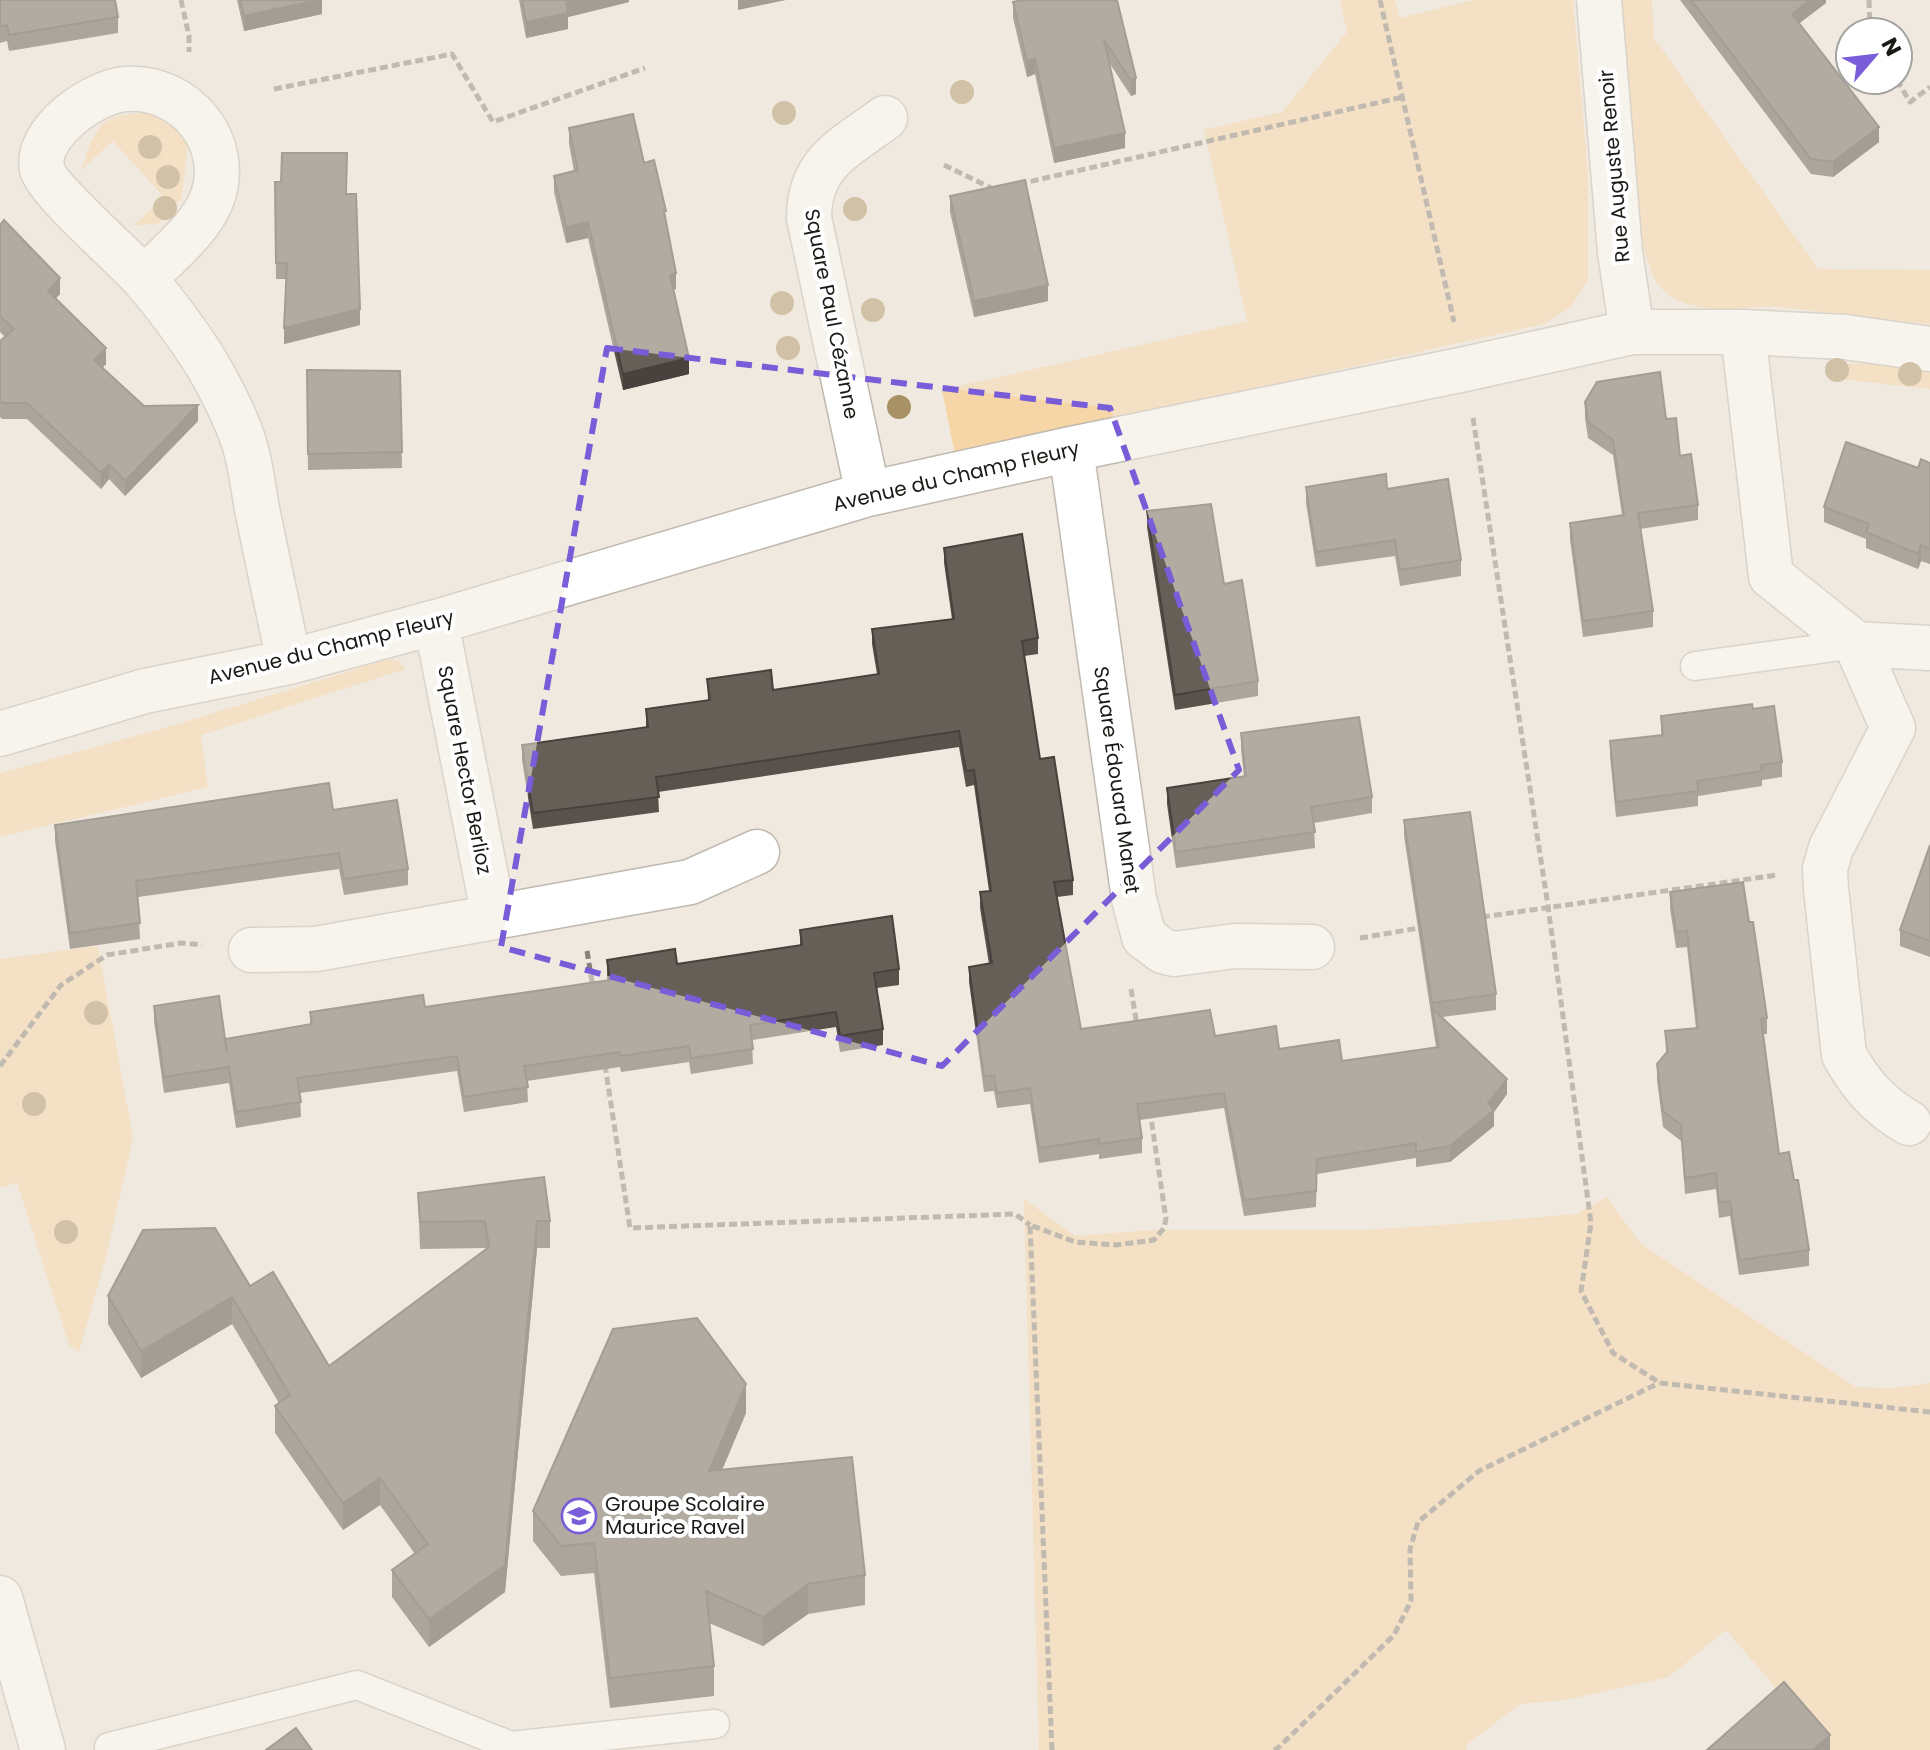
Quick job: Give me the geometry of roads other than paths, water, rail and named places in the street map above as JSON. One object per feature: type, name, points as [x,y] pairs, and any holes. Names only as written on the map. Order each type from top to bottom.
[{"type":"street","name":"Rue Auguste Renoir","points":[[1599,0],[1620,252],[1632,332]]},
{"type":"street","name":"Square Paul Cézanne","points":[[868,494],[809,218],[809,200],[813,183],[822,168],[885,118]]},
{"type":"street","points":[[144,279],[205,362],[243,440],[289,662]]},
{"type":"street","name":"Avenue du Champ Fleury","points":[[0,734],[145,691],[289,662],[436,622],[868,494],[1632,332],[1743,332],[1845,337],[1930,349]]},
{"type":"street","points":[[1743,332],[1771,576],[1856,644],[1893,728],[1831,848],[1825,869],[1844,1055],[1857,1079],[1874,1099],[1909,1123]]},
{"type":"street","name":"Square Édouard Manet","points":[[1071,449],[1134,899],[1144,937],[1153,946],[1174,954],[1235,946],[1312,947]]},
{"type":"street","name":"Square Hector Berlioz","points":[[436,622],[494,917]]},
{"type":"street","points":[[1856,644],[1930,648]]},
{"type":"street","points":[[251,950],[316,949],[690,882],[757,852]]},
{"type":"street","points":[[0,1598],[43,1750]]},
{"type":"lane","points":[[1695,666],[1856,644]]},
{"type":"lane","points":[[109,1747],[357,1685],[511,1746],[715,1724]]},
{"type":"place","name":"Groupe Scolaire Maurice Ravel","points":[[579,1516]]}]
